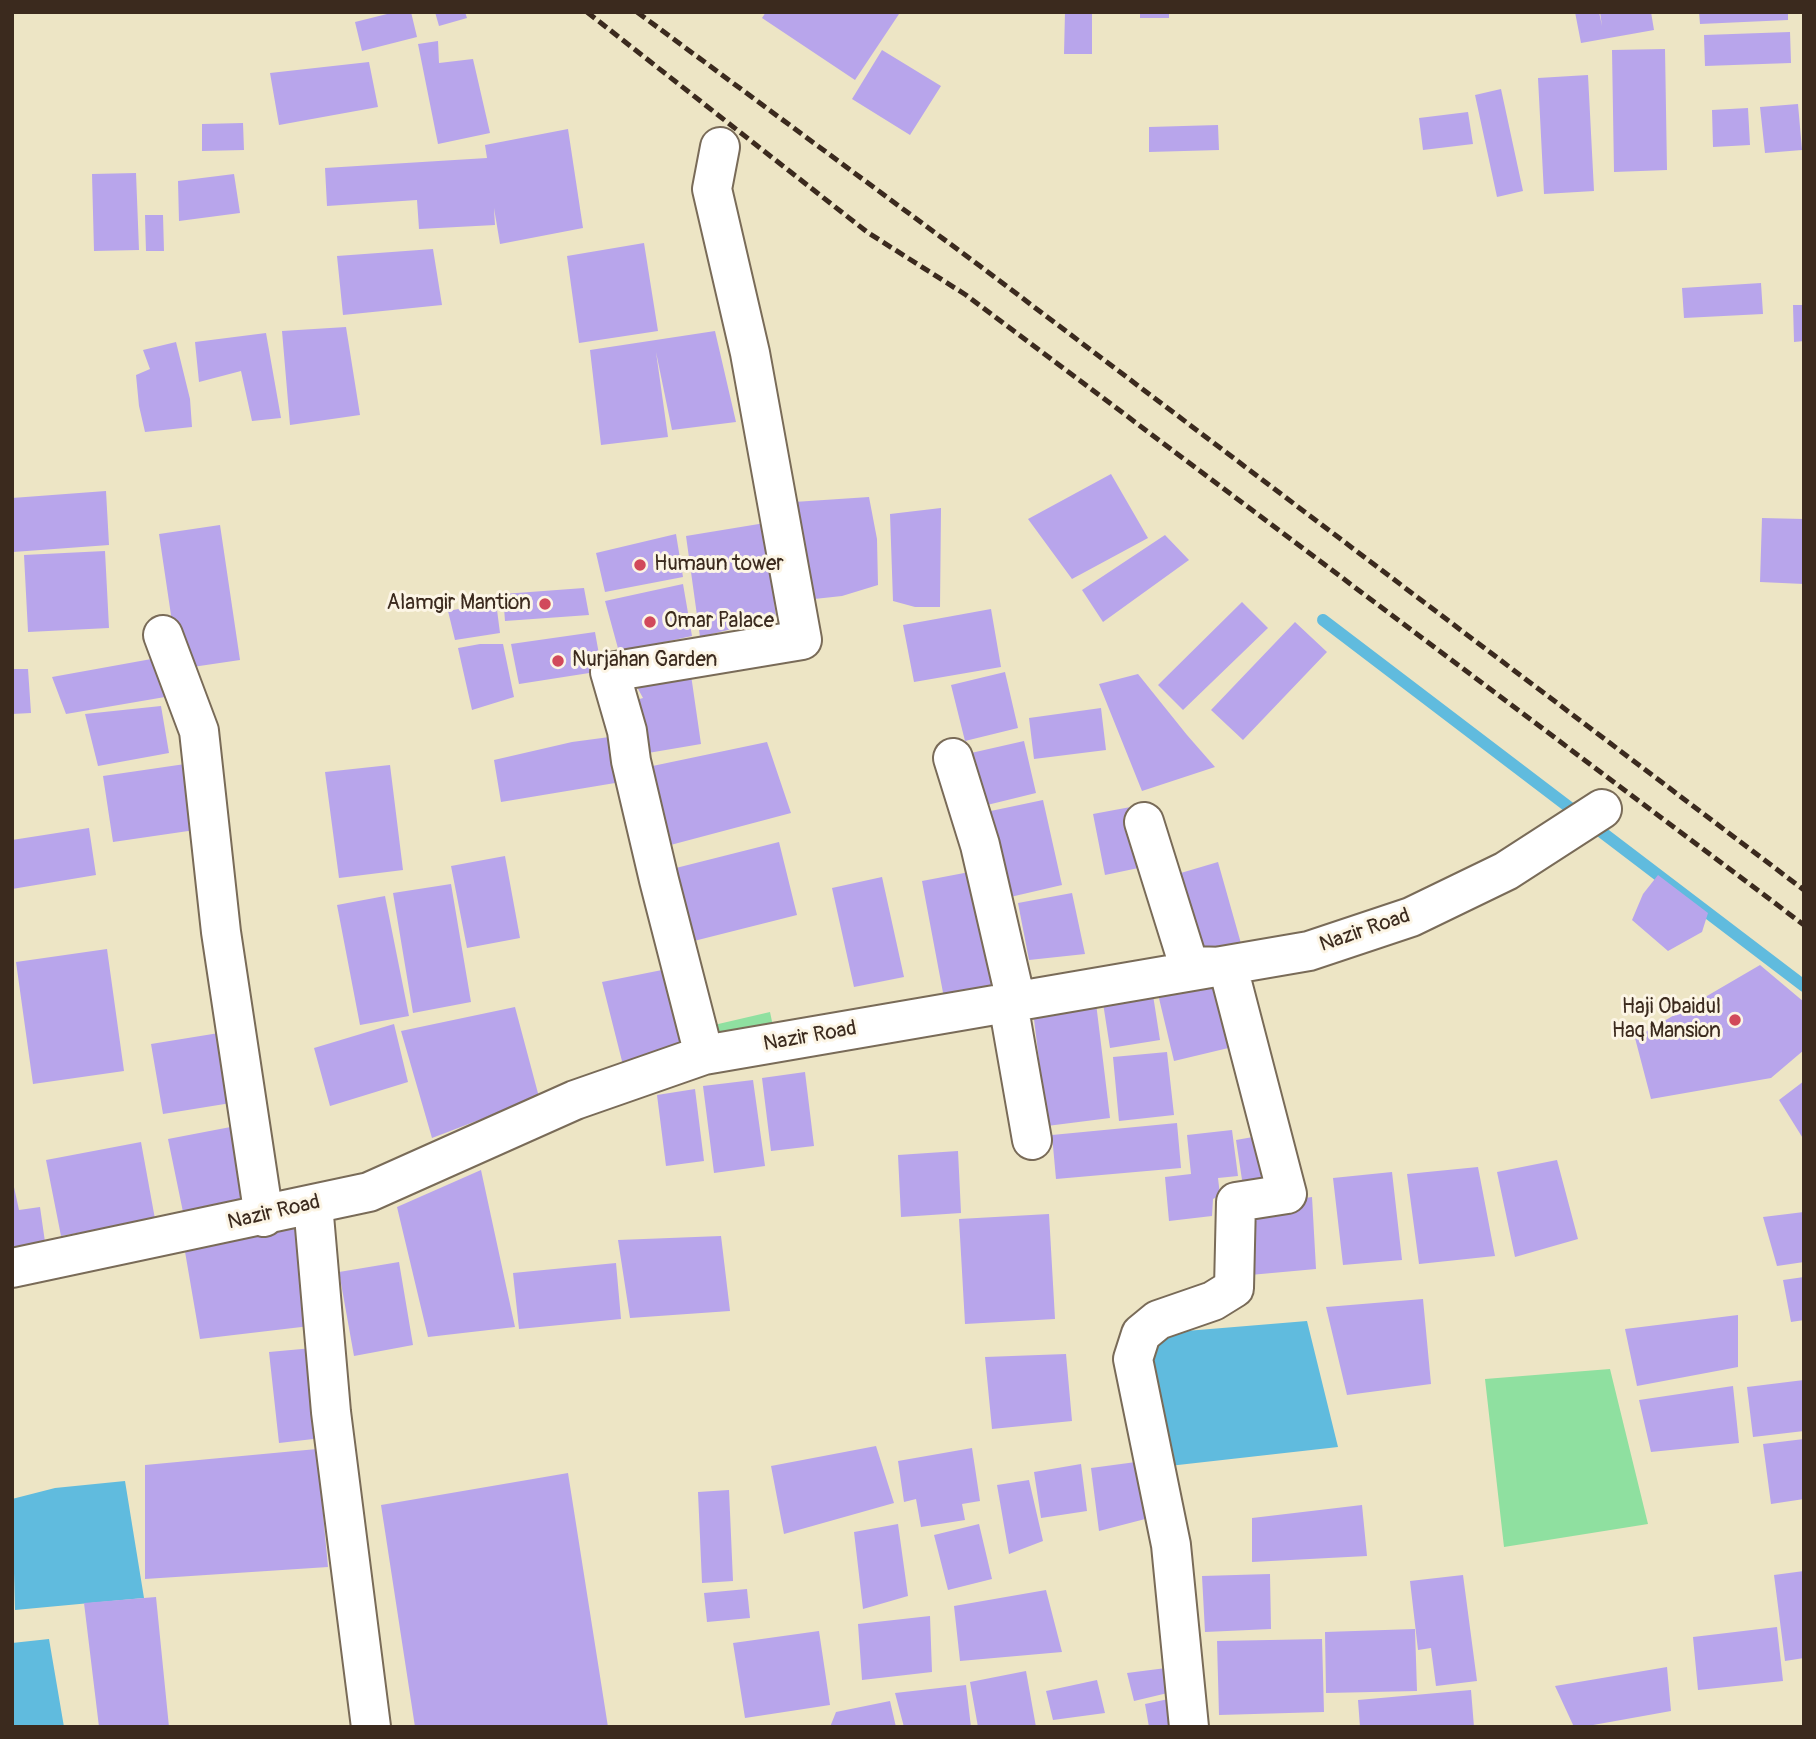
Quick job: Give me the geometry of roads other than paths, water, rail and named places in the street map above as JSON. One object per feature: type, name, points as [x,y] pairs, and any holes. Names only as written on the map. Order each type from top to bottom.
[{"type":"street","points":[[704,1055],[659,880],[631,761],[627,731],[610,672],[802,640],[750,353],[712,189],[720,147]]},
{"type":"street","points":[[163,635],[198,731],[221,932],[264,1217]]},
{"type":"street","points":[[953,758],[980,845],[1012,1002],[1032,1140]]},
{"type":"street","name":"Nazir Road","points":[[12,1268],[264,1217],[369,1192],[575,1100],[704,1055],[1309,951],[1411,916],[1506,871],[1602,809]]},
{"type":"street","points":[[1144,822],[1189,966],[1228,967],[1287,1194],[1236,1202],[1234,1288],[1213,1301],[1158,1320],[1141,1334],[1133,1359],[1171,1545],[1189,1727]]},
{"type":"street","points":[[313,1204],[331,1412],[371,1727]]},
{"type":"water","points":[[1307,1321],[1338,1447],[1169,1466],[1150,1354],[1161,1340],[1186,1331]]},
{"type":"water","points":[[125,1481],[144,1598],[15,1610],[12,1499],[55,1488]]},
{"type":"water","points":[[49,1639],[64,1727],[12,1727],[12,1643]]},
{"type":"waterway","points":[[1323,620],[1804,986]]},
{"type":"railway","points":[[587,12],[867,232],[966,295],[1804,925]]},
{"type":"railway","points":[[637,12],[980,266],[1804,890]]},
{"type":"place","name":"Humaun tower","points":[[640,565]]},
{"type":"place","name":"Alamgir Mantion","points":[[545,604]]},
{"type":"place","name":"Omar Palace","points":[[650,622]]},
{"type":"place","name":"Nurjahan Garden","points":[[558,661]]},
{"type":"place","name":"Haji Obaidul Haq Mansion","points":[[1735,1020]]}]
